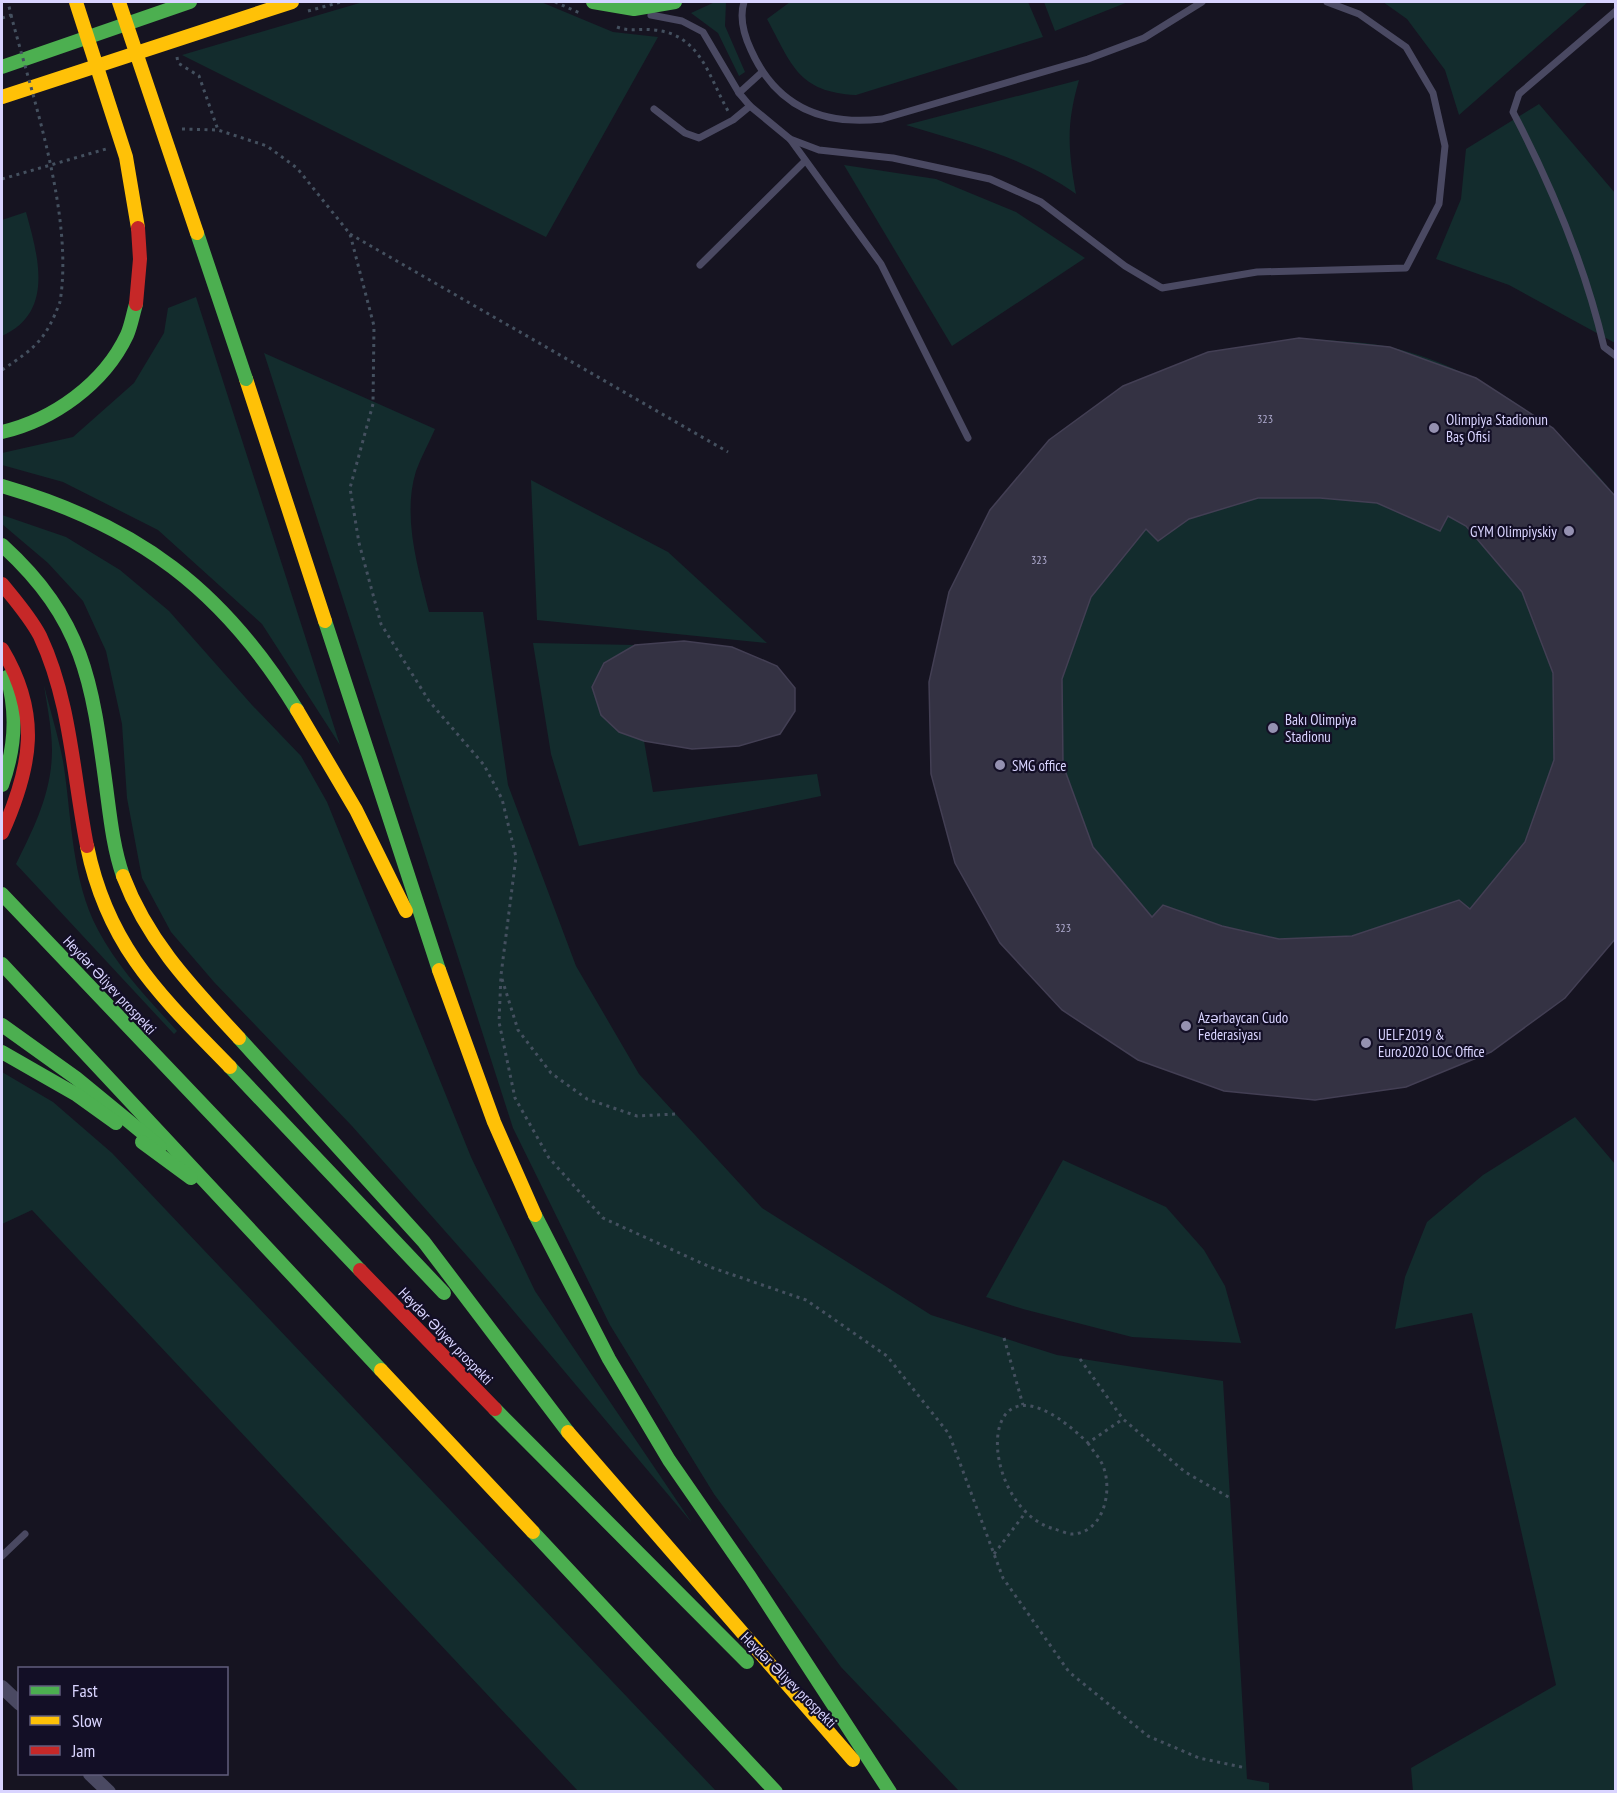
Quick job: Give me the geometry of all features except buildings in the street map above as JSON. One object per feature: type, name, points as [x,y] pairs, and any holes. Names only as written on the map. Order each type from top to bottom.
[{"type":"main road","points":[[2,432],[50,415],[81,392],[108,364],[126,336],[136,304],[140,254],[137,219],[128,173],[115,123],[76,2]]},
{"type":"main road","points":[[119,2],[246,379],[452,1009],[494,1122],[529,1203],[609,1359],[669,1460],[750,1577],[890,1791]]},
{"type":"main road","points":[[2,67],[190,2]]},
{"type":"main road","points":[[599,3],[631,11],[652,9],[675,2]]},
{"type":"main road","points":[[2,97],[296,7]]},
{"type":"main road","points":[[2,486],[80,513],[134,539],[177,569],[221,611],[261,659],[341,780],[452,1009]]},
{"type":"main road","points":[[2,545],[26,567],[55,603],[77,644],[97,712],[113,836],[121,870],[134,905],[150,934],[169,961],[200,996],[424,1242],[583,1450]]},
{"type":"main road","points":[[2,584],[20,606],[39,636],[52,669],[62,703],[85,846],[93,877],[119,938],[141,969],[170,1004],[413,1258],[881,1791]]},
{"type":"main road","points":[[2,649],[21,684],[31,728],[26,774],[16,805],[2,832]]},
{"type":"main road","points":[[2,661],[10,684],[14,711],[12,748],[2,786]]},
{"type":"main road","name":"Heydər Əliyev prospekti","points":[[2,894],[440,1354],[868,1783]]},
{"type":"main road","points":[[2,964],[776,1791]]},
{"type":"main road","points":[[2,1026],[121,1113],[224,1202]]},
{"type":"main road","points":[[2,1052],[77,1095],[224,1202]]},
{"type":"street","points":[[2,1687],[18,1702]]},
{"type":"street","points":[[92,1775],[109,1791]]},
{"type":"lane","points":[[744,2],[742,21],[747,42],[761,73],[780,94],[828,119],[856,122],[882,119],[1088,59],[1144,38],[1202,2]]},
{"type":"lane","points":[[790,139],[819,150],[893,158],[990,179],[1041,202],[1125,266],[1162,288],[1257,272],[1406,268],[1439,204],[1445,146],[1433,93],[1406,47],[1359,14],[1327,2]]},
{"type":"lane","points":[[631,11],[682,21],[703,32],[739,93],[750,106],[790,139],[881,264],[969,438]]},
{"type":"lane","points":[[1616,11],[1519,94],[1514,112],[1543,171],[1575,250],[1595,309],[1604,347],[1616,356]]},
{"type":"lane","points":[[739,93],[761,73]]},
{"type":"lane","points":[[654,109],[685,134],[699,138],[734,120],[750,106]]},
{"type":"lane","points":[[700,265],[806,162]]},
{"type":"lane","points":[[2,1556],[26,1534]]},
{"type":"path","points":[[2,370],[35,348],[50,328],[60,302],[65,275],[64,242],[40,123],[8,2]]},
{"type":"path","points":[[296,7],[341,2]]},
{"type":"path","points":[[555,2],[582,14]]},
{"type":"path","points":[[2,18],[11,15]]},
{"type":"path","points":[[613,26],[624,30],[654,30],[683,37],[698,52],[734,120]]},
{"type":"path","points":[[175,52],[178,63],[199,76],[218,130]]},
{"type":"path","points":[[182,129],[218,130],[267,146],[297,168],[350,234],[728,452]]},
{"type":"path","points":[[2,179],[115,147]]},
{"type":"path","points":[[350,234],[374,326],[373,404],[350,488],[359,543],[381,624],[429,701],[484,765],[502,799],[516,857],[501,975],[499,1022],[515,1098],[549,1158],[603,1218],[710,1267],[806,1300],[887,1356],[949,1434],[1004,1578],[1069,1672],[1148,1736],[1199,1758],[1246,1768]]},
{"type":"path","points":[[501,975],[518,1030],[551,1073],[587,1100],[637,1116],[675,1114]]},
{"type":"path","points":[[1004,1338],[1023,1405]]},
{"type":"path","points":[[1080,1359],[1123,1419],[1185,1472],[1230,1498]]},
{"type":"path","points":[[1023,1405],[1042,1409],[1065,1420],[1088,1443],[1104,1466],[1107,1497],[1100,1519],[1087,1529],[1072,1534],[1049,1527],[1026,1512],[1003,1476],[996,1449],[998,1426],[1006,1412],[1023,1405]]},
{"type":"path","points":[[1088,1443],[1123,1419]]},
{"type":"path","points":[[994,1554],[1026,1512]]},
{"type":"green space","points":[[363,2],[541,2],[613,32],[658,37],[546,237],[182,55]]},
{"type":"green space","points":[[715,2],[726,2],[725,26],[745,72],[739,76],[718,33],[691,13]]},
{"type":"green space","points":[[790,2],[1028,2],[1043,37],[856,95],[837,93],[809,82],[799,73],[783,50],[767,19]]},
{"type":"green space","points":[[1044,2],[1128,2],[1055,31]]},
{"type":"green space","points":[[1383,2],[1588,2],[1459,115],[1445,70],[1407,19]]},
{"type":"green space","points":[[1079,80],[1070,124],[1071,164],[1076,194],[1036,170],[994,152],[906,125]]},
{"type":"green space","points":[[1539,104],[1615,193],[1615,343],[1509,285],[1436,259],[1461,199],[1466,149]]},
{"type":"green space","points":[[844,165],[936,179],[1016,212],[1085,258],[952,346]]},
{"type":"green space","points":[[26,212],[38,264],[36,298],[30,313],[19,326],[2,336],[2,220]]},
{"type":"green space","points":[[196,297],[340,745],[262,624],[158,530],[63,482],[2,465],[2,453],[73,437],[134,383],[164,333],[168,308]]},
{"type":"green space","name":"Bakı Olimpiya Stadionu","points":[[1299,338],[1390,347],[1455,369],[1486,385],[1543,423],[1594,470],[1616,497],[1615,938],[1565,998],[1491,1052],[1224,1091],[1138,1060],[1062,1010],[1000,943],[955,863],[1123,386],[1208,352]]},
{"type":"green space","points":[[264,353],[435,429],[420,460],[412,488],[411,524],[420,578],[429,612],[483,612],[508,785],[576,966],[639,1074],[762,1208],[931,1315],[1057,1355],[1223,1381],[1247,1779],[1269,1783],[1269,1791],[959,1791],[841,1667],[714,1494],[610,1325],[513,1128]]},
{"type":"green space","points":[[531,480],[668,552],[767,643],[537,620]]},
{"type":"green space","points":[[2,515],[66,537],[120,570],[169,611],[252,705],[301,756],[327,802],[471,1157],[535,1291],[692,1523],[475,1265],[352,1126],[214,982],[171,932],[142,878],[127,798],[122,724],[106,651],[83,601],[48,563],[2,524]]},
{"type":"green space","points":[[533,643],[635,645],[604,663],[592,687],[601,715],[644,741],[653,792],[817,774],[821,796],[579,846],[551,754]]},
{"type":"green space","points":[[44,685],[63,761],[77,869],[89,910],[106,944],[134,983],[177,1031],[174,1034],[16,864],[35,823],[49,780],[52,742]]},
{"type":"green space","points":[[2,1072],[53,1102],[112,1153],[716,1791],[578,1791],[32,1210],[2,1224]]},
{"type":"green space","points":[[1575,1117],[1615,1164],[1615,1791],[1413,1791],[1411,1768],[1556,1685],[1472,1313],[1395,1329],[1405,1277],[1427,1222],[1483,1175]]},
{"type":"green space","points":[[1063,1160],[1166,1207],[1204,1250],[1225,1286],[1241,1343],[1132,1337],[986,1297]]},
{"type":"traffic: fast","points":[[2,67],[190,2]]},
{"type":"traffic: fast","points":[[593,2],[634,9],[675,2]]},
{"type":"traffic: fast","points":[[197,233],[246,379]]},
{"type":"traffic: fast","points":[[2,432],[40,419],[58,409],[91,384],[117,353],[128,331],[136,304]]},
{"type":"traffic: fast","points":[[2,486],[95,520],[135,542],[172,567],[207,596],[239,629],[269,667],[297,710]]},
{"type":"traffic: fast","points":[[2,545],[51,600],[80,654],[89,683],[112,831],[123,876]]},
{"type":"traffic: fast","points":[[325,621],[439,970]]},
{"type":"traffic: fast","points":[[2,785],[10,758],[14,731],[13,704],[7,677]]},
{"type":"traffic: fast","points":[[2,894],[360,1270]]},
{"type":"traffic: fast","points":[[2,964],[381,1370]]},
{"type":"traffic: fast","points":[[2,1025],[76,1078],[160,1147]]},
{"type":"traffic: fast","points":[[239,1038],[424,1242],[568,1432]]},
{"type":"traffic: fast","points":[[2,1052],[77,1095],[116,1123]]},
{"type":"traffic: fast","points":[[230,1067],[444,1293]]},
{"type":"traffic: fast","points":[[142,1142],[191,1178]]},
{"type":"traffic: fast","points":[[535,1215],[609,1359],[669,1460],[750,1577],[890,1792]]},
{"type":"traffic: fast","points":[[495,1409],[747,1662]]},
{"type":"traffic: fast","points":[[533,1532],[776,1792]]},
{"type":"traffic: slow","points":[[76,2],[126,157],[138,228]]},
{"type":"traffic: slow","points":[[119,2],[197,233]]},
{"type":"traffic: slow","points":[[2,97],[292,2]]},
{"type":"traffic: slow","points":[[246,379],[325,621]]},
{"type":"traffic: slow","points":[[297,710],[356,810],[406,911]]},
{"type":"traffic: slow","points":[[87,846],[96,882],[108,914],[123,942],[160,993],[230,1067]]},
{"type":"traffic: slow","points":[[123,876],[133,900],[158,943],[188,982],[239,1038]]},
{"type":"traffic: slow","points":[[439,970],[494,1122],[535,1215]]},
{"type":"traffic: slow","points":[[381,1370],[533,1532]]},
{"type":"traffic: slow","points":[[568,1432],[853,1760]]},
{"type":"traffic: jam","points":[[136,304],[140,259],[138,228]]},
{"type":"traffic: jam","points":[[2,584],[36,629],[50,661],[65,713],[87,846]]},
{"type":"traffic: jam","points":[[2,649],[23,696],[28,740],[20,785],[2,833]]},
{"type":"traffic: jam","points":[[360,1270],[495,1409]]},
{"type":"place","name":"Olimpiya Stadionun Baş Ofisi","points":[[1434,428]]},
{"type":"place","name":"GYM Olimpiyskiy","points":[[1569,531]]},
{"type":"place","name":"Bakı Olimpiya Stadionu","points":[[1273,728]]},
{"type":"place","name":"SMG office","points":[[1000,765]]},
{"type":"place","name":"Azərbaycan Cudo Federasiyası","points":[[1186,1026]]},
{"type":"place","name":"UELF2019 & Euro2020 LOC Office","points":[[1366,1043]]}]
